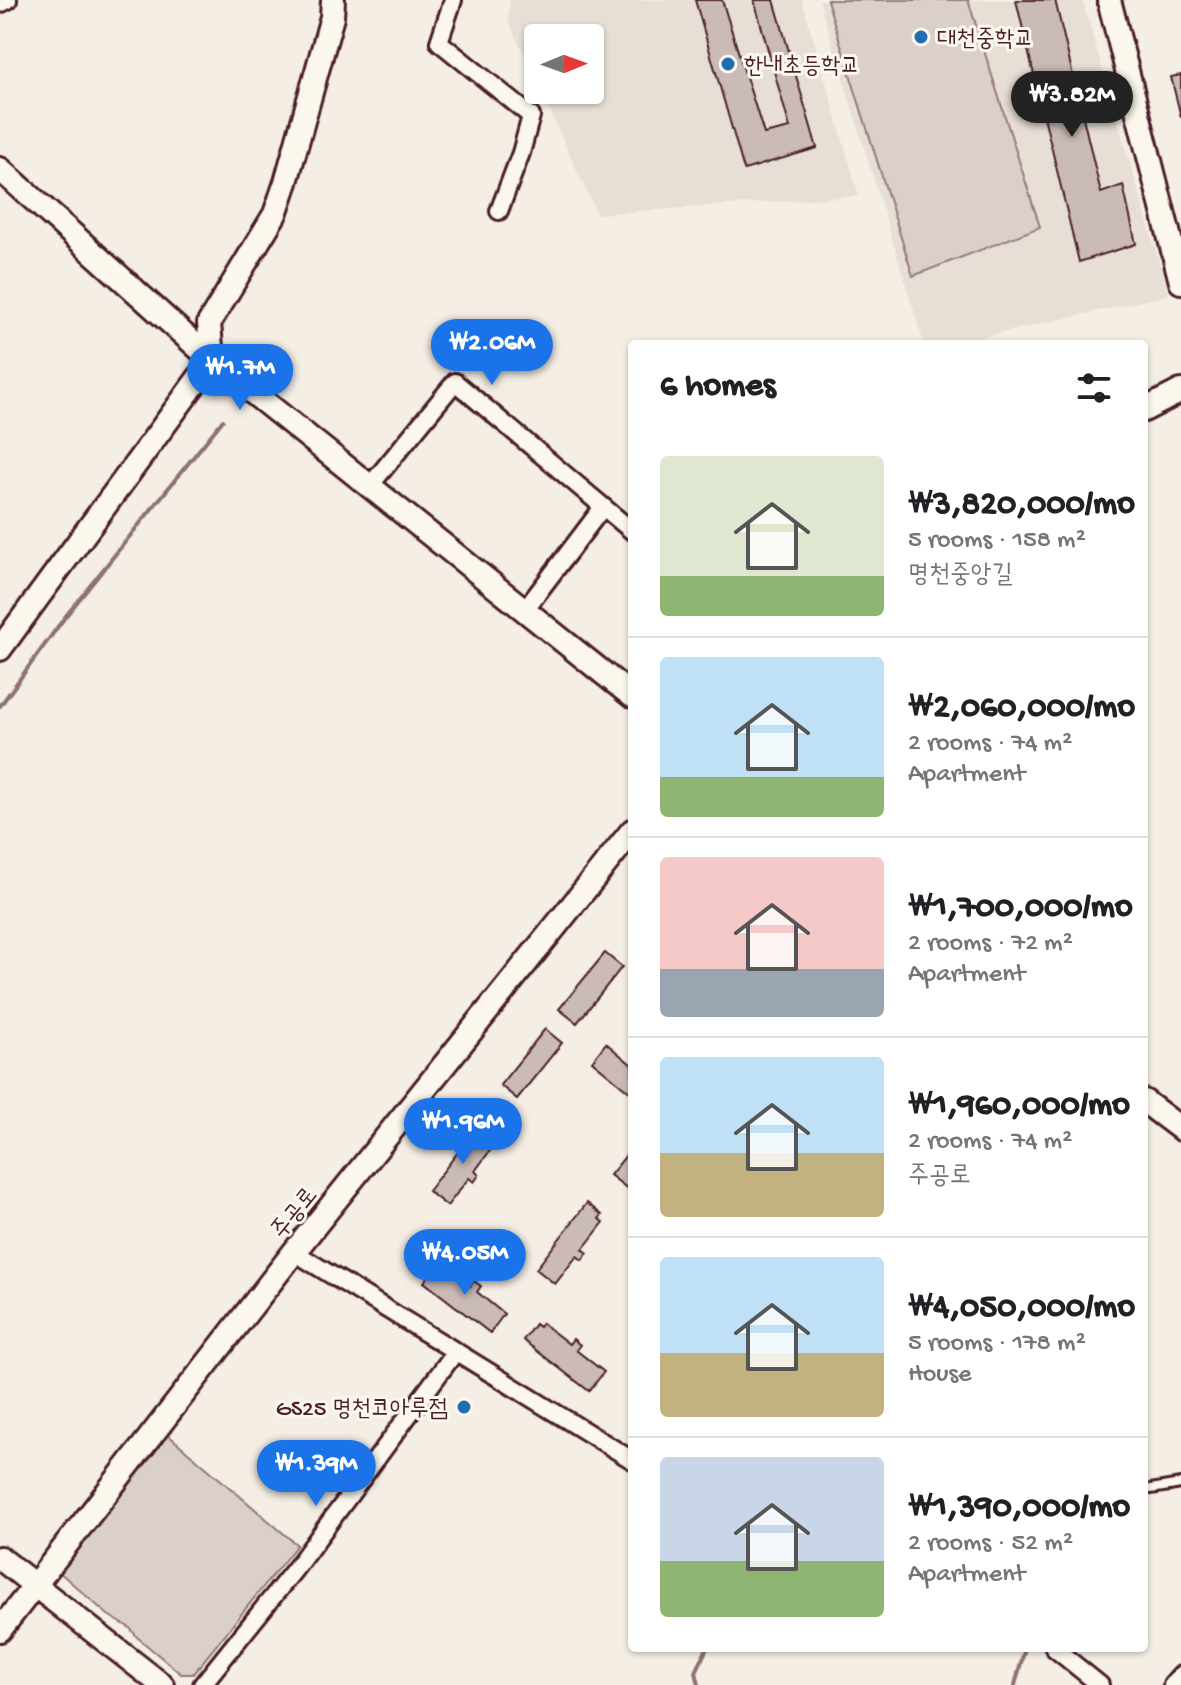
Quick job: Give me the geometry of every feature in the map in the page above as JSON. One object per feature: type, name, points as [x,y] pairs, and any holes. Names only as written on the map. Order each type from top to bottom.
[{"type":"street","points":[[0,4],[8,0]]},
{"type":"street","points":[[0,649],[212,360],[209,323],[275,214],[332,17],[333,0]]},
{"type":"street","points":[[453,0],[439,42],[531,116],[499,211]]},
{"type":"street","points":[[1109,0],[1180,271]]},
{"type":"street","points":[[0,169],[212,360],[628,693]]},
{"type":"street","points":[[369,487],[455,382],[628,528]]},
{"type":"street","points":[[1148,408],[1181,391]]},
{"type":"street","points":[[524,611],[603,507]]},
{"type":"street","name":"주공로","points":[[0,1630],[294,1252],[628,836]]},
{"type":"street","points":[[1148,1104],[1181,1129]]},
{"type":"street","points":[[294,1252],[628,1458]]},
{"type":"street","points":[[202,1685],[295,1569],[456,1351]]},
{"type":"street","points":[[0,1558],[162,1685]]},
{"type":"street","points":[[1059,1652],[1100,1685]]},
{"type":"street","points":[[1172,1685],[1181,1675]]},
{"type":"lane","points":[[1151,1489],[1181,1484]]},
{"type":"shaded area","points":[[510,0],[802,0],[859,196],[597,214],[546,104],[604,104],[604,24],[524,24],[524,55],[508,20]]},
{"type":"shaded area","points":[[819,0],[1082,0],[1169,295],[970,340],[923,340]]},
{"type":"shaded area","points":[[827,0],[968,0],[1040,227],[913,276]]},
{"type":"shaded area","points":[[167,1434],[297,1545],[193,1674],[181,1674],[130,1628],[108,1615],[58,1571]]},
{"type":"building","name":"한내초등학교","points":[[695,0],[722,0],[764,134],[790,128],[754,0],[774,0],[817,148],[744,170]]},
{"type":"building","points":[[1016,0],[1055,0],[1101,193],[1123,185],[1136,244],[1079,262]]},
{"type":"building","points":[[1181,75],[1181,117],[1171,77]]},
{"type":"building","points":[[605,953],[622,967],[577,1023],[559,1009]]},
{"type":"building","points":[[545,1029],[562,1043],[517,1099],[500,1085]]},
{"type":"building","points":[[606,1043],[628,1062],[628,1091],[592,1061]]},
{"type":"building","points":[[479,1125],[494,1137],[491,1141],[495,1144],[475,1171],[479,1175],[474,1182],[469,1178],[447,1206],[428,1191]]},
{"type":"building","points":[[628,1153],[628,1189],[610,1175]]},
{"type":"building","points":[[587,1203],[602,1215],[599,1219],[604,1222],[583,1249],[588,1253],[582,1260],[577,1256],[555,1284],[536,1269]]},
{"type":"building","points":[[443,1265],[470,1286],[474,1281],[481,1286],[477,1292],[504,1314],[490,1333],[424,1282],[436,1266],[440,1269]]},
{"type":"building","points":[[542,1323],[569,1344],[573,1339],[580,1345],[576,1350],[604,1372],[589,1391],[523,1340],[535,1324],[539,1327]]},
{"type":"waterway","points":[[0,706],[65,617],[223,420]]},
{"type":"waterway","points":[[699,1685],[696,1672],[705,1652]]},
{"type":"waterway","points":[[1015,1685],[1024,1652]]},
{"type":"place","name":"대천중학교","points":[[921,37]]},
{"type":"place","name":"한내초등학교","points":[[728,64]]},
{"type":"place","name":"GS25 명천코아루점","points":[[464,1407]]}]
